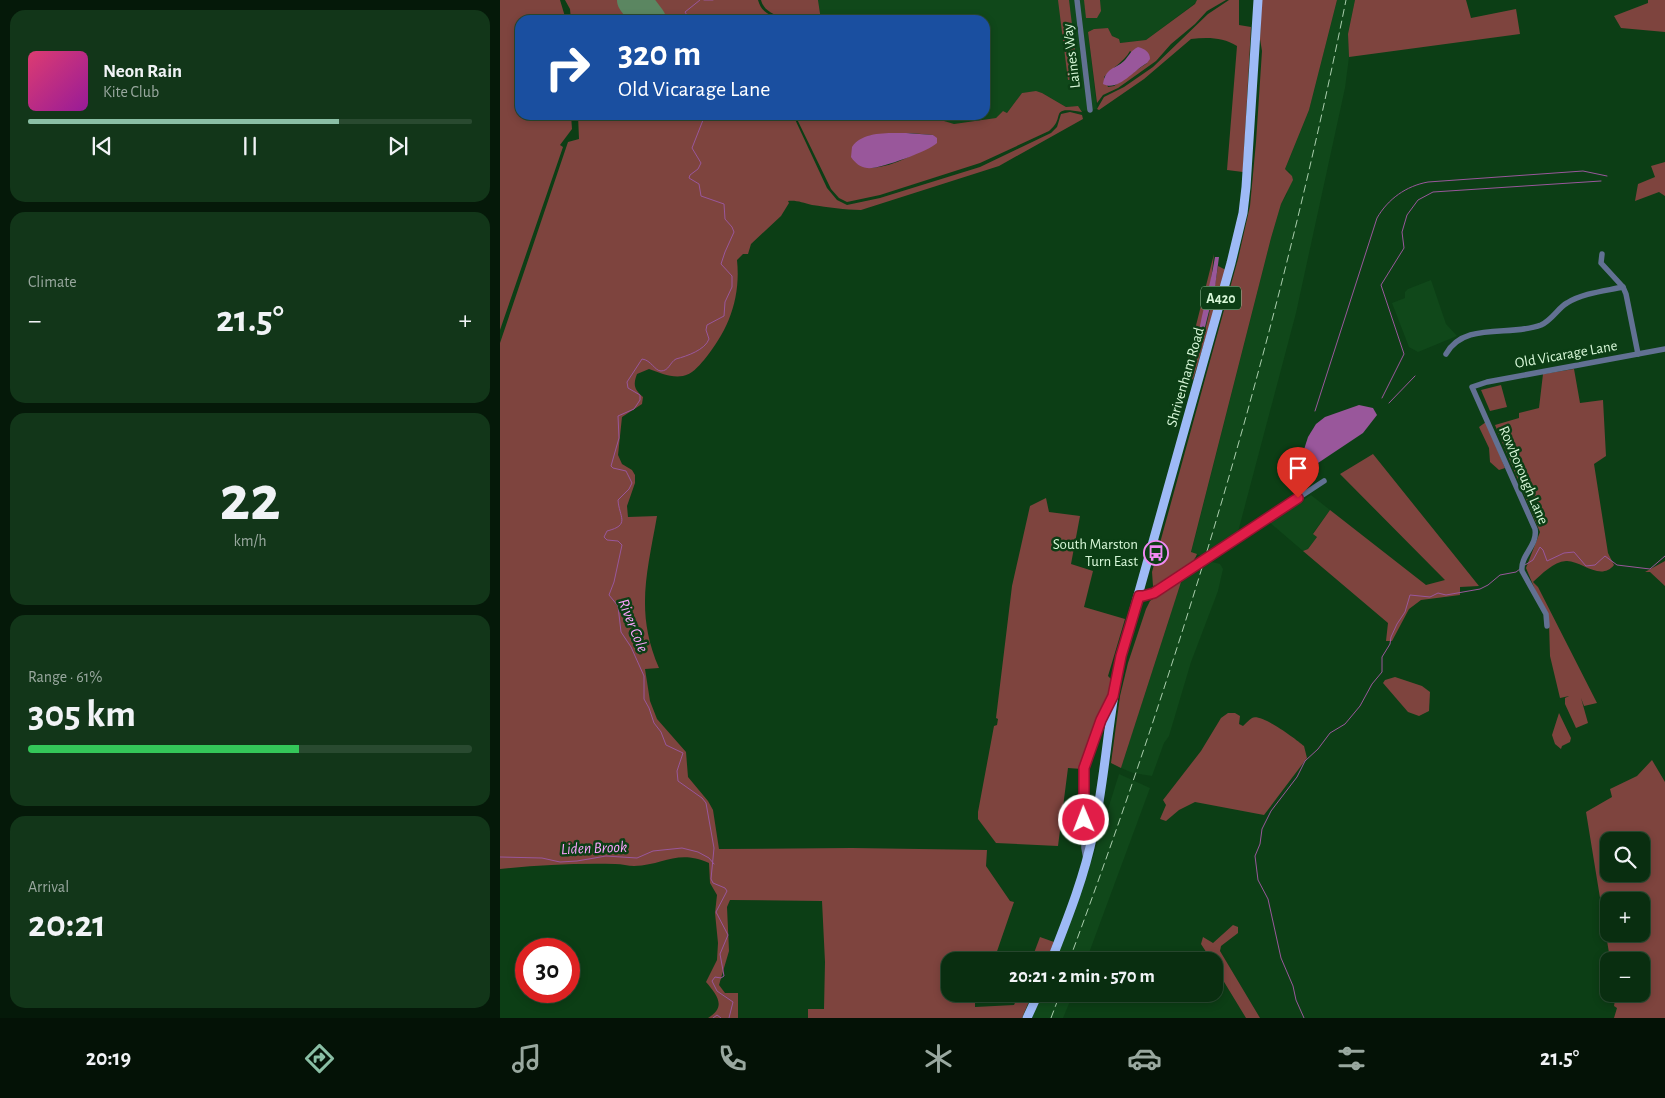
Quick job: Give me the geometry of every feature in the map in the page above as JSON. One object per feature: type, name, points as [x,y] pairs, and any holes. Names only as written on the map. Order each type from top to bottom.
[{"type":"highway","name":"Shrivenham Road","points":[[1055,952],[1070,914],[1086,862],[1100,800],[1113,696],[1121,656],[1231,264],[1243,213],[1249,158],[1258,0]]},
{"type":"highway","points":[[1027,1018],[1034,1002]]},
{"type":"street","name":"Laines Way","points":[[1077,0],[1090,110]]},
{"type":"street","points":[[1602,254],[1601,262],[1623,287],[1628,299],[1638,354]]},
{"type":"street","points":[[1446,354],[1454,342],[1462,338],[1485,332],[1539,326],[1563,305],[1575,299],[1623,287]]},
{"type":"street","name":"Old Vicarage Lane","points":[[1472,387],[1487,382],[1665,349]]},
{"type":"street","name":"Rowborough Lane","points":[[1472,387],[1535,529],[1534,542],[1522,568],[1546,614],[1547,626]]},
{"type":"street","points":[[1139,596],[1148,595],[1161,588],[1324,482]]},
{"type":"street","name":"Shrivenham Road","points":[[1086,862],[1084,848],[1084,768],[1101,720],[1113,696]]},
{"type":"shaded area","points":[[500,0],[560,0],[564,15],[515,15],[515,120],[571,120],[572,129],[560,145],[563,147],[500,330]]},
{"type":"shaded area","points":[[565,0],[620,0],[631,15],[571,15],[570,9]]},
{"type":"shaded area","points":[[624,0],[642,0],[653,15],[634,15]]},
{"type":"shaded area","points":[[647,0],[758,0],[762,9],[771,15],[658,15]]},
{"type":"shaded area","points":[[761,0],[818,0],[820,15],[775,15],[764,7]]},
{"type":"shaded area","points":[[818,0],[1198,1],[1146,40],[1119,43],[1119,39],[1112,36],[1108,28],[1094,29],[1088,32],[1097,109],[1082,111],[1077,106],[1066,107],[1040,92],[1030,92],[1022,93],[1007,113],[1003,111],[996,118],[990,119],[990,15],[820,15]]},
{"type":"shaded area","points":[[1058,0],[1069,0],[1078,74],[1075,79],[1068,80]]},
{"type":"shaded area","points":[[1084,0],[1100,0],[1101,11],[1097,18],[1086,18]]},
{"type":"shaded area","points":[[1197,0],[1226,0],[1207,11],[1171,44],[1156,61],[1118,88],[1103,95],[1097,103],[1088,32],[1094,29],[1108,28],[1112,36],[1119,39],[1120,43],[1146,40],[1195,4]],"holes":[[[1130,51],[1147,63],[1114,86],[1108,87],[1104,77]]]},
{"type":"shaded area","points":[[1229,0],[1239,0],[1239,25],[1251,27],[1243,172],[1227,170],[1237,46],[1232,43],[1215,38],[1191,39],[1144,79],[1099,110],[1097,109],[1104,97],[1124,87],[1153,67],[1208,14]]},
{"type":"shaded area","points":[[1261,0],[1337,0],[1309,110],[1285,169],[1292,176],[1293,180],[1281,204],[1271,238],[1191,552],[1197,554],[1185,569],[1165,582],[1153,586],[1152,572],[1238,259],[1250,206],[1262,51],[1260,39]]},
{"type":"shaded area","points":[[1337,0],[1355,0],[1348,34],[1349,57],[1345,88],[1296,313],[1238,532],[1203,556],[1191,553],[1271,238],[1281,204],[1287,194],[1290,172],[1285,169],[1309,110]]},
{"type":"shaded area","points":[[1355,0],[1466,0],[1471,18],[1516,9],[1520,34],[1349,57],[1348,34]]},
{"type":"shaded area","points":[[1648,0],[1665,0],[1665,32],[1621,28],[1614,16],[1648,3]]},
{"type":"shaded area","points":[[1138,47],[1149,54],[1150,59],[1147,63],[1120,83],[1109,86],[1103,84],[1108,72],[1124,61]]},
{"type":"shaded area","points":[[1036,91],[1066,107],[1078,106],[1082,112],[1065,110],[1061,112],[1054,126],[1049,131],[980,163],[880,195],[847,202],[839,198],[831,189],[797,120],[943,120],[954,124],[990,120],[996,118],[1003,111],[1007,113],[1022,93]],"holes":[[[910,133],[933,135],[937,141],[898,162],[872,168],[868,136]]]},
{"type":"shaded area","points":[[1070,112],[1082,115],[1083,119],[999,166],[861,210],[788,201],[789,203],[781,216],[751,244],[748,254],[743,254],[737,260],[737,288],[731,314],[720,338],[702,363],[692,372],[683,376],[670,376],[649,369],[637,374],[635,387],[643,397],[642,404],[622,417],[618,455],[622,464],[632,470],[635,475],[635,483],[627,506],[628,517],[657,516],[645,593],[647,629],[659,668],[645,669],[650,701],[657,719],[686,752],[688,777],[713,810],[719,849],[987,850],[986,866],[1010,901],[1014,902],[997,952],[941,952],[941,1002],[975,1002],[975,1007],[1014,1005],[1015,1002],[1029,1002],[1022,1018],[808,1018],[808,1009],[824,1009],[825,962],[822,901],[730,900],[727,907],[729,951],[719,985],[725,993],[738,993],[738,1018],[708,1018],[714,1014],[719,1005],[714,992],[706,982],[717,960],[718,943],[715,913],[717,895],[710,883],[709,863],[688,857],[634,866],[572,864],[500,869],[500,343],[568,142],[579,139],[578,120],[795,120],[827,188],[837,200],[847,205],[880,198],[980,167],[1051,133],[1057,127],[1061,114]]},
{"type":"shaded area","points":[[943,120],[982,120],[954,124]]},
{"type":"shaded area","points":[[906,133],[933,135],[937,138],[937,143],[914,155],[873,168],[860,166],[851,157],[852,147],[862,138],[876,134]]},
{"type":"shaded area","points":[[1665,162],[1665,196],[1659,192],[1635,201],[1638,184],[1655,177],[1651,166]]},
{"type":"shaded area","points":[[1214,254],[1211,281],[1196,350],[1200,351],[1218,266],[1226,270],[1193,380],[1188,371],[1187,361]]},
{"type":"shaded area","points":[[1215,257],[1219,257],[1215,287],[1199,351],[1196,352],[1200,328]]},
{"type":"shaded area","points":[[1431,280],[1446,324],[1457,336],[1418,352],[1409,347],[1392,303],[1405,298],[1405,292],[1408,289]]},
{"type":"shaded area","points":[[1574,369],[1580,403],[1603,400],[1606,456],[1594,464],[1608,553],[1614,565],[1609,570],[1597,571],[1572,562],[1561,562],[1548,569],[1533,582],[1538,587],[1597,703],[1584,706],[1581,698],[1588,723],[1576,728],[1565,704],[1565,698],[1569,696],[1560,698],[1550,656],[1549,623],[1526,568],[1540,532],[1495,425],[1519,418],[1519,413],[1539,408],[1543,374]]},
{"type":"shaded area","points":[[1501,385],[1507,407],[1490,411],[1481,390]]},
{"type":"shaded area","points":[[1359,405],[1373,408],[1377,415],[1363,433],[1306,471],[1302,471],[1300,462],[1308,437],[1316,424],[1325,417]]},
{"type":"shaded area","points":[[1486,422],[1505,468],[1499,470],[1490,462],[1489,448],[1479,427]]},
{"type":"shaded area","points":[[1373,454],[1479,586],[1460,587],[1460,595],[1421,600],[1409,609],[1392,641],[1386,641],[1388,623],[1303,551],[1308,549],[1317,537],[1313,534],[1330,510],[1426,585],[1445,580],[1340,474]]},
{"type":"shaded area","points":[[1311,495],[1330,510],[1313,533],[1317,537],[1308,549],[1303,551],[1269,522]]},
{"type":"shaded area","points":[[1046,498],[1049,512],[1080,516],[1071,564],[1093,571],[1084,607],[1125,619],[1108,676],[1111,679],[1108,697],[1082,769],[1068,768],[1058,846],[996,843],[978,819],[978,812],[994,726],[997,725],[998,719],[996,718],[1012,586],[1030,506]]},
{"type":"shaded area","points":[[1665,561],[1665,586],[1650,572],[1645,572]]},
{"type":"shaded area","points":[[1212,562],[1220,564],[1223,569],[1218,591],[1191,662],[1169,736],[1164,743],[1152,776],[1133,773],[1121,768],[1182,579],[1200,567]]},
{"type":"shaded area","points":[[1182,579],[1121,768],[1111,763],[1120,696],[1128,663],[1150,601]]},
{"type":"shaded area","points":[[1395,677],[1422,686],[1430,692],[1429,711],[1419,716],[1408,712],[1383,683],[1385,680]]},
{"type":"shaded area","points":[[1228,713],[1235,713],[1240,716],[1239,724],[1243,726],[1252,718],[1263,719],[1304,746],[1307,758],[1264,815],[1195,802],[1179,810],[1166,821],[1160,819],[1166,805],[1163,800],[1201,751],[1221,718]]},
{"type":"shaded area","points":[[1559,713],[1571,738],[1570,742],[1562,746],[1561,749],[1555,744],[1552,735]]},
{"type":"shaded area","points":[[1652,760],[1665,782],[1665,1018],[1614,1018],[1617,1008],[1614,1006],[1615,1002],[1650,1002],[1650,952],[1609,952],[1607,942],[1650,942],[1650,892],[1600,892],[1600,898],[1586,812],[1612,797],[1610,789],[1637,776]]},
{"type":"shaded area","points":[[1119,774],[1150,788],[1089,952],[1059,952],[1094,854]]},
{"type":"shaded area","points":[[1233,925],[1238,927],[1238,933],[1221,946],[1221,952],[1206,952],[1201,944],[1203,937],[1213,943]]},
{"type":"shaded area","points":[[1040,937],[1054,942],[1050,952],[1034,952]]},
{"type":"shaded area","points":[[1223,956],[1260,1018],[1246,1018],[1223,980]]},
{"type":"shaded area","points":[[1039,1002],[1070,1002],[1063,1018],[1032,1018]]},
{"type":"waterway","name":"River Cole","points":[[687,15],[685,12],[700,0]]},
{"type":"waterway","name":"River Cole","points":[[704,0],[713,0]]},
{"type":"waterway","name":"River Cole","points":[[703,120],[692,148],[701,163],[689,178],[699,184],[701,196],[724,204],[725,219],[734,232],[721,264],[732,276],[732,287],[725,302],[724,316],[707,325],[706,330],[709,339],[704,346],[676,359],[664,371],[659,371],[648,361],[642,359],[627,382],[628,388],[640,395],[640,400],[634,409],[618,416],[619,438],[611,466],[626,471],[632,483],[618,500],[621,523],[614,529],[607,531],[604,537],[607,540],[618,541],[622,545],[614,582],[609,595],[618,606],[621,632],[631,647],[644,676],[644,699],[666,745],[683,753],[677,771],[678,781],[706,803],[714,848],[711,879],[713,883],[725,888],[727,891],[716,912],[728,935],[720,954],[724,976],[721,978],[715,977],[712,981],[717,991],[733,1002],[729,1018]]},
{"type":"waterway","points":[[1315,411],[1377,218],[1381,211],[1398,194],[1428,182],[1583,171],[1607,176]]},
{"type":"waterway","points":[[1382,398],[1404,354],[1381,285],[1404,248],[1402,232],[1407,215],[1418,200],[1433,192],[1601,181]]},
{"type":"waterway","points":[[1389,403],[1415,376]]},
{"type":"waterway","points":[[1525,565],[1533,560],[1540,547],[1547,561],[1564,553],[1574,552],[1586,566],[1595,565],[1605,556],[1617,565],[1650,569],[1665,556]]},
{"type":"waterway","points":[[1304,1018],[1281,958],[1268,899],[1258,880],[1255,856],[1260,844],[1262,829],[1271,811],[1297,777],[1305,761],[1318,749],[1330,733],[1345,724],[1360,706],[1372,684],[1382,672],[1382,657],[1390,644],[1397,624],[1405,612],[1410,595],[1430,597],[1438,593],[1446,595],[1480,589],[1500,575],[1516,572],[1520,569]]},
{"type":"waterway","name":"Liden Brook","points":[[500,857],[542,858],[560,862],[606,856],[637,858],[653,851],[682,848],[698,852],[709,858],[714,864]]},
{"type":"waterway","name":"River Cole","points":[[713,1018],[717,1015],[721,1018]]},
{"type":"runway","points":[[634,0],[645,15]]},
{"type":"railway","points":[[1072,952],[1152,725],[1226,486],[1260,366],[1291,245],[1320,123],[1346,0]]},
{"type":"railway","points":[[1051,1018],[1057,1002]]},
{"type":"place","name":"South Marston Turn East","points":[[1156,553]]},
{"type":"route","points":[[1084,820],[1083,772],[1101,720],[1113,696],[1121,656],[1139,596],[1154,593],[1298,498]]}]
